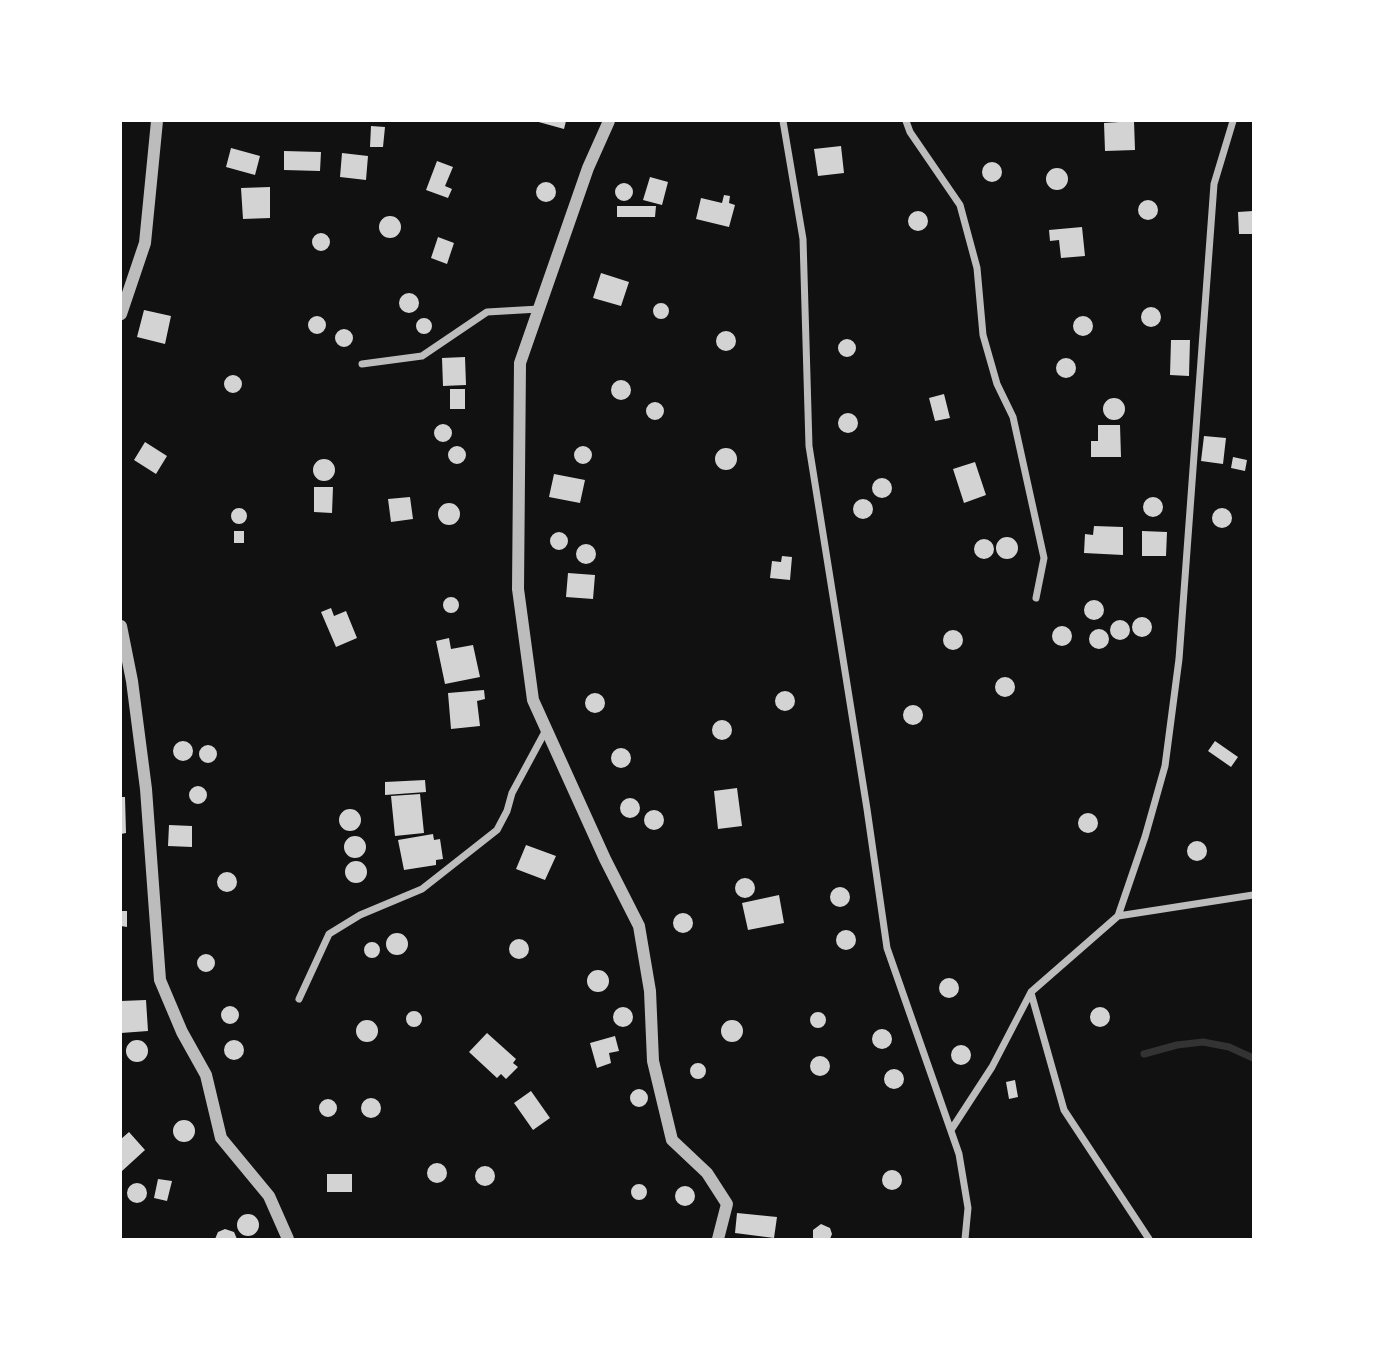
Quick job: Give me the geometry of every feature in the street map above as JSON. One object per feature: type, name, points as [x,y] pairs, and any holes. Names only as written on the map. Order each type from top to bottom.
[{"type":"street","points":[[121,314],[145,243],[157,121]]},
{"type":"street","points":[[608,121],[588,168],[520,363],[519,589],[533,700],[605,859],[639,926],[650,991],[653,1061],[672,1140],[707,1173],[727,1204],[718,1239]]},
{"type":"street","points":[[783,121],[803,239],[809,446],[887,948],[959,1154],[968,1208],[965,1239]]},
{"type":"street","points":[[905,121],[909,132],[960,205],[977,268],[983,335],[997,384],[1013,417],[1044,558],[1036,598]]},
{"type":"street","points":[[951,1130],[992,1067],[1031,992],[1118,916],[1145,836],[1164,766],[1179,659],[1214,184],[1233,121]]},
{"type":"street","points":[[362,364],[422,356],[487,312],[539,309]]},
{"type":"street","points":[[121,626],[132,681],[146,789],[160,980],[206,1075],[221,1138],[269,1196],[288,1239]]},
{"type":"street","points":[[299,999],[330,934],[360,915],[422,889],[497,830],[507,811],[512,793],[546,730]]},
{"type":"street","points":[[1118,916],[1253,895]]},
{"type":"street","points":[[1031,992],[1064,1111],[1149,1239]]},
{"type":"building","points":[[535,121],[566,121],[564,129]]},
{"type":"building","points":[[1134,121],[1135,150],[1105,151],[1104,123]]},
{"type":"building","points":[[371,126],[385,127],[383,147],[370,147]]},
{"type":"building","points":[[841,146],[844,173],[818,176],[814,149]]},
{"type":"building","points":[[231,148],[260,156],[255,175],[226,167]]},
{"type":"building","points":[[284,151],[321,152],[320,171],[284,170]]},
{"type":"building","points":[[342,153],[368,156],[366,180],[340,177]]},
{"type":"building","points":[[437,161],[453,167],[445,186],[452,189],[448,198],[426,190]]},
{"type":"building","points":[[992,162],[999,165],[1002,172],[999,179],[992,182],[985,179],[982,172],[985,165]]},
{"type":"building","points":[[1057,168],[1065,171],[1068,179],[1065,187],[1057,190],[1049,187],[1046,179],[1049,171]]},
{"type":"building","points":[[650,177],[668,182],[662,205],[643,200]]},
{"type":"building","points":[[546,182],[553,185],[556,192],[553,199],[546,202],[539,199],[536,192],[539,185]]},
{"type":"building","points":[[620,183],[628,183],[633,192],[631,199],[620,201],[615,196],[615,188]]},
{"type":"building","points":[[270,187],[270,218],[243,219],[241,188]]},
{"type":"building","points":[[724,195],[730,196],[729,203],[735,205],[729,227],[696,219],[701,198],[722,203]]},
{"type":"building","points":[[1148,200],[1155,203],[1158,210],[1155,217],[1148,220],[1141,217],[1138,210],[1141,203]]},
{"type":"building","points":[[617,206],[656,206],[655,217],[617,217]]},
{"type":"building","points":[[918,211],[925,214],[928,221],[925,228],[918,231],[911,228],[908,221],[911,214]]},
{"type":"building","points":[[1253,211],[1253,234],[1239,234],[1238,212]]},
{"type":"building","points":[[390,216],[398,219],[401,227],[398,235],[390,238],[382,235],[379,227],[382,219]]},
{"type":"building","points":[[1082,227],[1085,256],[1061,258],[1059,240],[1050,241],[1049,230]]},
{"type":"building","points":[[317,233],[325,233],[330,242],[328,249],[317,251],[312,246],[312,238]]},
{"type":"building","points":[[438,237],[454,243],[447,264],[431,258]]},
{"type":"building","points":[[601,273],[629,282],[621,306],[593,298]]},
{"type":"building","points":[[409,293],[416,296],[419,303],[416,310],[409,313],[402,310],[399,303],[402,296]]},
{"type":"building","points":[[661,303],[669,311],[661,319],[653,311]]},
{"type":"building","points":[[1151,307],[1158,310],[1161,317],[1158,324],[1151,327],[1144,324],[1141,317],[1144,310]]},
{"type":"building","points":[[144,310],[171,316],[165,344],[137,337]]},
{"type":"building","points":[[317,316],[323,319],[326,325],[323,331],[317,334],[311,331],[308,325],[311,319]]},
{"type":"building","points":[[1079,316],[1087,316],[1093,326],[1087,336],[1079,336],[1073,330],[1073,322]]},
{"type":"building","points":[[424,318],[430,320],[430,332],[424,334],[418,332],[416,326],[418,320]]},
{"type":"building","points":[[344,329],[350,332],[353,338],[350,344],[344,347],[338,344],[335,338],[338,332]]},
{"type":"building","points":[[726,331],[733,334],[736,341],[733,348],[726,351],[719,348],[716,341],[719,334]]},
{"type":"building","points":[[847,339],[853,342],[856,348],[853,354],[847,357],[841,354],[838,348],[841,342]]},
{"type":"building","points":[[1171,340],[1190,340],[1189,376],[1170,375]]},
{"type":"building","points":[[465,357],[466,385],[443,386],[442,358]]},
{"type":"building","points":[[1066,358],[1073,361],[1076,368],[1073,375],[1066,378],[1059,375],[1056,368],[1059,361]]},
{"type":"building","points":[[229,375],[237,375],[242,384],[240,391],[229,393],[224,388],[224,380]]},
{"type":"building","points":[[621,380],[628,383],[631,390],[628,397],[621,400],[614,397],[611,390],[614,383]]},
{"type":"building","points":[[450,389],[465,389],[465,409],[450,409]]},
{"type":"building","points":[[944,394],[950,418],[935,421],[929,398]]},
{"type":"building","points":[[1114,398],[1122,401],[1125,409],[1122,417],[1114,420],[1106,417],[1103,409],[1106,401]]},
{"type":"building","points":[[655,402],[661,405],[664,411],[661,417],[655,420],[649,417],[646,411],[649,405]]},
{"type":"building","points":[[848,413],[855,416],[858,423],[855,430],[848,433],[841,430],[838,423],[841,416]]},
{"type":"building","points":[[439,424],[447,424],[452,433],[450,440],[439,442],[434,437],[434,429]]},
{"type":"building","points":[[1098,425],[1120,425],[1121,457],[1091,457],[1091,441],[1098,441]]},
{"type":"building","points":[[1204,436],[1226,438],[1223,464],[1201,461]]},
{"type":"building","points":[[145,442],[167,456],[156,474],[134,460]]},
{"type":"building","points":[[457,446],[463,449],[466,455],[463,461],[457,464],[451,461],[448,455],[451,449]]},
{"type":"building","points":[[583,446],[589,449],[592,455],[589,461],[583,464],[577,461],[574,455],[577,449]]},
{"type":"building","points":[[726,448],[734,451],[737,459],[734,467],[726,470],[718,467],[715,459],[718,451]]},
{"type":"building","points":[[1233,457],[1247,460],[1245,471],[1231,468]]},
{"type":"building","points":[[324,459],[332,462],[335,470],[332,478],[324,481],[316,478],[313,470],[316,462]]},
{"type":"building","points":[[975,462],[986,495],[964,503],[953,469]]},
{"type":"building","points":[[554,474],[585,480],[580,503],[549,497]]},
{"type":"building","points":[[882,478],[889,481],[892,488],[889,495],[882,498],[875,495],[872,488],[875,481]]},
{"type":"building","points":[[314,487],[333,487],[332,513],[314,512]]},
{"type":"building","points":[[410,497],[413,519],[391,522],[388,499]]},
{"type":"building","points":[[1153,497],[1160,500],[1163,507],[1160,514],[1153,517],[1146,514],[1143,507],[1146,500]]},
{"type":"building","points":[[863,499],[870,502],[873,509],[870,516],[863,519],[856,516],[853,509],[856,502]]},
{"type":"building","points":[[449,503],[457,506],[460,514],[457,522],[449,525],[441,522],[438,514],[441,506]]},
{"type":"building","points":[[239,508],[247,516],[239,524],[231,516]]},
{"type":"building","points":[[1222,508],[1229,511],[1232,518],[1229,525],[1222,528],[1215,525],[1212,518],[1215,511]]},
{"type":"building","points":[[1094,526],[1123,527],[1123,555],[1084,553],[1085,534],[1093,535]]},
{"type":"building","points":[[234,531],[244,531],[244,543],[234,543]]},
{"type":"building","points":[[1142,531],[1167,532],[1166,556],[1142,556]]},
{"type":"building","points":[[555,532],[563,532],[568,541],[566,548],[555,550],[550,545],[550,537]]},
{"type":"building","points":[[1007,537],[1015,540],[1018,548],[1015,556],[1007,559],[999,556],[996,548],[999,540]]},
{"type":"building","points":[[984,539],[991,542],[994,549],[991,556],[984,559],[977,556],[974,549],[977,542]]},
{"type":"building","points":[[582,544],[590,544],[596,554],[590,564],[582,564],[576,558],[576,550]]},
{"type":"building","points":[[782,556],[792,557],[790,580],[770,578],[772,561],[781,562]]},
{"type":"building","points":[[568,573],[595,575],[593,599],[566,597]]},
{"type":"building","points":[[448,597],[454,597],[459,605],[457,611],[448,613],[443,608],[443,602]]},
{"type":"building","points":[[1094,600],[1101,603],[1104,610],[1101,617],[1094,620],[1087,617],[1084,610],[1087,603]]},
{"type":"building","points":[[331,608],[334,616],[346,611],[357,638],[336,647],[321,612]]},
{"type":"building","points":[[1142,617],[1149,620],[1152,627],[1149,634],[1142,637],[1135,634],[1132,627],[1135,620]]},
{"type":"building","points":[[1120,620],[1127,623],[1130,630],[1127,637],[1120,640],[1113,637],[1110,630],[1113,623]]},
{"type":"building","points":[[1062,626],[1069,629],[1072,636],[1069,643],[1062,646],[1055,643],[1052,636],[1055,629]]},
{"type":"building","points":[[1099,629],[1106,632],[1109,639],[1106,646],[1099,649],[1092,646],[1089,639],[1092,632]]},
{"type":"building","points":[[953,630],[960,633],[963,640],[960,647],[953,650],[946,647],[943,640],[946,633]]},
{"type":"building","points":[[449,638],[451,649],[473,645],[480,677],[445,684],[436,641]]},
{"type":"building","points":[[1005,677],[1012,680],[1015,687],[1012,694],[1005,697],[998,694],[995,687],[998,680]]},
{"type":"building","points":[[484,690],[485,699],[477,701],[480,726],[451,729],[448,693]]},
{"type":"building","points":[[785,691],[792,694],[795,701],[792,708],[785,711],[778,708],[775,701],[778,694]]},
{"type":"building","points":[[595,693],[602,696],[605,703],[602,710],[595,713],[588,710],[585,703],[588,696]]},
{"type":"building","points":[[913,705],[920,708],[923,715],[920,722],[913,725],[906,722],[903,715],[906,708]]},
{"type":"building","points":[[722,720],[729,723],[732,730],[729,737],[722,740],[715,737],[712,730],[715,723]]},
{"type":"building","points":[[183,741],[190,744],[193,751],[190,758],[183,761],[176,758],[173,751],[176,744]]},
{"type":"building","points":[[1215,741],[1238,757],[1231,767],[1208,751]]},
{"type":"building","points":[[208,745],[214,748],[217,754],[214,760],[208,763],[202,760],[199,754],[202,748]]},
{"type":"building","points":[[621,748],[628,751],[631,758],[628,765],[621,768],[614,765],[611,758],[614,751]]},
{"type":"building","points":[[425,780],[426,792],[385,795],[385,782]]},
{"type":"building","points":[[198,786],[204,789],[207,795],[204,801],[198,804],[192,801],[189,795],[192,789]]},
{"type":"building","points":[[737,788],[742,826],[718,829],[714,791]]},
{"type":"building","points":[[420,794],[424,833],[395,836],[391,796]]},
{"type":"building","points":[[121,797],[125,797],[126,833],[121,834]]},
{"type":"building","points":[[630,798],[637,801],[640,808],[637,815],[630,818],[623,815],[620,808],[623,801]]},
{"type":"building","points":[[350,809],[358,812],[361,820],[358,828],[350,831],[342,828],[339,820],[342,812]]},
{"type":"building","points":[[654,810],[661,813],[664,820],[661,827],[654,830],[647,827],[644,820],[647,813]]},
{"type":"building","points":[[1088,813],[1095,816],[1098,823],[1095,830],[1088,833],[1081,830],[1078,823],[1081,816]]},
{"type":"building","points":[[169,825],[192,826],[192,847],[168,846]]},
{"type":"building","points":[[433,834],[434,840],[440,839],[443,859],[436,860],[436,865],[404,870],[398,840]]},
{"type":"building","points":[[355,836],[363,839],[366,847],[363,855],[355,858],[347,855],[344,847],[347,839]]},
{"type":"building","points":[[1197,841],[1204,844],[1207,851],[1204,858],[1197,861],[1190,858],[1187,851],[1190,844]]},
{"type":"building","points":[[526,845],[556,856],[545,880],[516,869]]},
{"type":"building","points":[[356,861],[364,864],[367,872],[364,880],[356,883],[348,880],[345,872],[348,864]]},
{"type":"building","points":[[227,872],[234,875],[237,882],[234,889],[227,892],[220,889],[217,882],[220,875]]},
{"type":"building","points":[[745,878],[752,881],[755,888],[752,895],[745,898],[738,895],[735,888],[738,881]]},
{"type":"building","points":[[840,887],[847,890],[850,897],[847,904],[840,907],[833,904],[830,897],[833,890]]},
{"type":"building","points":[[779,895],[784,923],[748,930],[742,903]]},
{"type":"building","points":[[121,911],[127,911],[127,927],[121,926]]},
{"type":"building","points":[[683,913],[690,916],[693,923],[690,930],[683,933],[676,930],[673,923],[676,916]]},
{"type":"building","points":[[846,930],[853,933],[856,940],[853,947],[846,950],[839,947],[836,940],[839,933]]},
{"type":"building","points":[[397,933],[405,936],[408,944],[405,952],[397,955],[389,952],[386,944],[389,936]]},
{"type":"building","points":[[519,939],[526,942],[529,949],[526,956],[519,959],[512,956],[509,949],[512,942]]},
{"type":"building","points":[[372,942],[378,944],[378,956],[372,958],[366,956],[364,950],[366,944]]},
{"type":"building","points":[[206,954],[212,957],[215,963],[212,969],[206,972],[200,969],[197,963],[200,957]]},
{"type":"building","points":[[598,970],[606,973],[609,981],[606,989],[598,992],[590,989],[587,981],[590,973]]},
{"type":"building","points":[[949,978],[956,981],[959,988],[956,995],[949,998],[942,995],[939,988],[942,981]]},
{"type":"building","points":[[146,1000],[148,1031],[121,1033],[121,1001]]},
{"type":"building","points":[[230,1006],[236,1009],[239,1015],[236,1021],[230,1024],[224,1021],[221,1015],[224,1009]]},
{"type":"building","points":[[623,1007],[630,1010],[633,1017],[630,1024],[623,1027],[616,1024],[613,1017],[616,1010]]},
{"type":"building","points":[[1100,1007],[1107,1010],[1110,1017],[1107,1024],[1100,1027],[1093,1024],[1090,1017],[1093,1010]]},
{"type":"building","points":[[414,1011],[420,1013],[420,1025],[414,1027],[408,1025],[406,1019],[408,1013]]},
{"type":"building","points":[[818,1012],[824,1014],[824,1026],[818,1028],[812,1026],[810,1020],[812,1014]]},
{"type":"building","points":[[367,1020],[375,1023],[378,1031],[375,1039],[367,1042],[359,1039],[356,1031],[359,1023]]},
{"type":"building","points":[[732,1020],[742,1027],[743,1031],[736,1041],[732,1042],[722,1035],[721,1031],[728,1021]]},
{"type":"building","points":[[882,1029],[889,1032],[892,1039],[889,1046],[882,1049],[875,1046],[872,1039],[875,1032]]},
{"type":"building","points":[[487,1033],[516,1059],[513,1063],[518,1067],[506,1079],[501,1074],[497,1078],[469,1052]]},
{"type":"building","points":[[615,1036],[619,1051],[609,1053],[611,1063],[597,1068],[590,1043]]},
{"type":"building","points":[[137,1040],[145,1043],[148,1051],[145,1059],[137,1062],[129,1059],[126,1051],[129,1043]]},
{"type":"building","points":[[234,1040],[241,1043],[244,1050],[241,1057],[234,1060],[227,1057],[224,1050],[227,1043]]},
{"type":"building","points":[[961,1045],[968,1048],[971,1055],[968,1062],[961,1065],[954,1062],[951,1055],[954,1048]]},
{"type":"building","points":[[820,1056],[827,1059],[830,1066],[827,1073],[820,1076],[813,1073],[810,1066],[813,1059]]},
{"type":"building","points":[[698,1063],[704,1065],[704,1077],[698,1079],[692,1077],[690,1071],[692,1065]]},
{"type":"building","points":[[894,1069],[901,1072],[904,1079],[901,1086],[894,1089],[887,1086],[884,1079],[887,1072]]},
{"type":"building","points":[[1015,1080],[1018,1097],[1009,1099],[1006,1082]]},
{"type":"building","points":[[635,1089],[643,1089],[648,1098],[646,1105],[635,1107],[630,1102],[630,1094]]},
{"type":"building","points":[[531,1091],[550,1118],[533,1130],[514,1103]]},
{"type":"building","points":[[371,1098],[378,1101],[381,1108],[378,1115],[371,1118],[364,1115],[361,1108],[364,1101]]},
{"type":"building","points":[[324,1099],[332,1099],[337,1108],[335,1115],[324,1117],[319,1112],[319,1104]]},
{"type":"building","points":[[184,1120],[192,1123],[195,1131],[192,1139],[184,1142],[176,1139],[173,1131],[176,1123]]},
{"type":"building","points":[[129,1132],[145,1150],[122,1171],[121,1139]]},
{"type":"building","points":[[437,1163],[444,1166],[447,1173],[444,1180],[437,1183],[430,1180],[427,1173],[430,1166]]},
{"type":"building","points":[[485,1166],[492,1169],[495,1176],[492,1183],[485,1186],[478,1183],[475,1176],[478,1169]]},
{"type":"building","points":[[892,1170],[899,1173],[902,1180],[899,1187],[892,1190],[885,1187],[882,1180],[885,1173]]},
{"type":"building","points":[[327,1174],[352,1174],[352,1192],[327,1192]]},
{"type":"building","points":[[158,1179],[172,1181],[167,1201],[154,1198]]},
{"type":"building","points":[[137,1183],[144,1186],[147,1193],[144,1200],[137,1203],[130,1200],[127,1193],[130,1186]]},
{"type":"building","points":[[639,1184],[645,1186],[645,1198],[639,1200],[633,1198],[631,1192],[633,1186]]},
{"type":"building","points":[[685,1186],[692,1189],[695,1196],[692,1203],[685,1206],[678,1203],[675,1196],[678,1189]]},
{"type":"building","points":[[737,1213],[777,1217],[774,1238],[735,1233]]},
{"type":"building","points":[[248,1214],[256,1217],[259,1225],[256,1233],[248,1236],[240,1233],[237,1225],[240,1217]]},
{"type":"building","points":[[821,1224],[830,1228],[830,1239],[813,1239],[813,1230]]},
{"type":"building","points":[[225,1229],[234,1232],[237,1239],[215,1239],[218,1232]]},
{"type":"waterway","points":[[1144,1054],[1177,1045],[1203,1042],[1229,1047],[1253,1058]]}]
